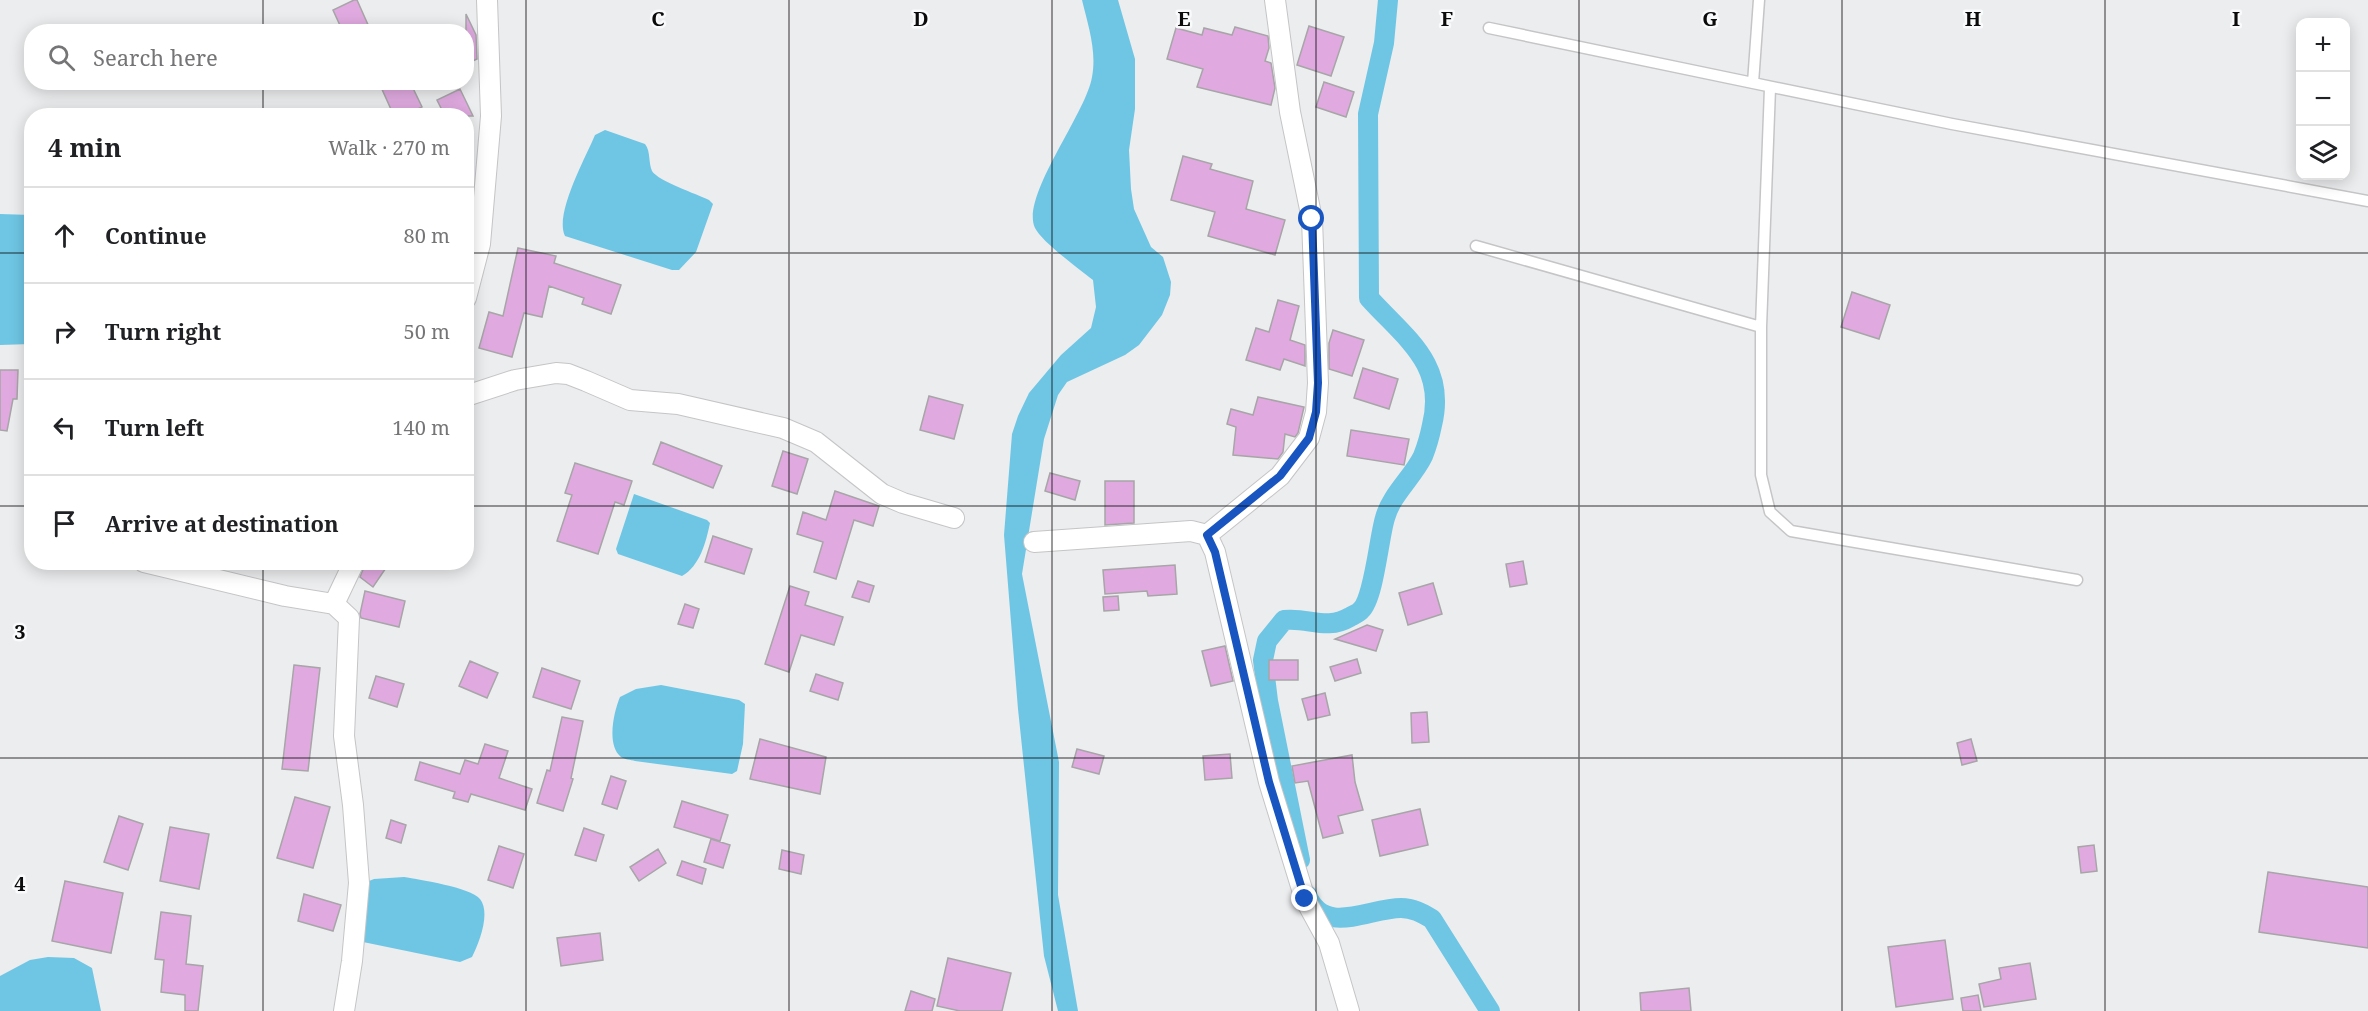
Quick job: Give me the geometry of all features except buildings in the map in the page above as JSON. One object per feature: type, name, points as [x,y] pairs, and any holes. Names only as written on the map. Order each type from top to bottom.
[{"type":"street","points":[[474,267],[480,244],[491,116],[487,0]]},
{"type":"street","points":[[1207,535],[1280,476],[1309,438],[1316,412],[1318,383],[1312,219],[1290,112],[1275,0]]},
{"type":"street","points":[[474,393],[515,380],[556,373],[568,374],[630,400],[678,404],[783,428],[816,442],[882,494],[903,503],[954,518]]},
{"type":"street","points":[[1034,542],[1191,531],[1207,535]]},
{"type":"street","points":[[1207,535],[1215,552],[1269,782],[1305,899],[1329,943],[1349,1011]]},
{"type":"street","points":[[177,570],[285,596],[334,604],[349,618],[344,736],[353,805],[358,883],[352,961],[344,1011]]},
{"type":"street","points":[[334,604],[350,570]]},
{"type":"lane","points":[[1753,83],[1759,0]]},
{"type":"lane","points":[[1490,28],[1952,124],[2368,201]]},
{"type":"lane","points":[[1770,88],[1761,327],[1761,475],[1770,512],[1791,531],[2077,580]]},
{"type":"lane","points":[[1476,246],[1761,327]]},
{"type":"water","points":[[1082,0],[1118,0],[1135,59],[1135,109],[1129,150],[1134,209],[1151,247],[1163,257],[1171,282],[1170,295],[1162,315],[1139,345],[1125,355],[1067,382],[1058,395],[1044,439],[1022,574],[1059,762],[1058,895],[1078,1011],[1058,1011],[1044,956],[1018,709],[1004,535],[1012,434],[1018,416],[1029,393],[1061,355],[1091,328],[1096,307],[1093,280],[1039,234],[1035,228],[1033,214],[1045,176],[1078,112],[1092,77],[1093,48]]},
{"type":"water","points":[[605,130],[645,144],[652,171],[656,175],[713,204],[696,252],[679,270],[672,270],[565,236],[564,214],[572,186],[595,135]]},
{"type":"water","points":[[0,214],[24,215],[24,344],[0,345]]},
{"type":"water","points":[[634,494],[710,523],[698,560],[682,576],[618,554],[616,549]]},
{"type":"water","points":[[661,685],[739,700],[745,704],[743,744],[737,771],[732,774],[635,761],[621,757],[616,752],[613,728],[620,697],[636,689]]},
{"type":"water","points":[[404,877],[456,888],[480,899],[483,905],[484,920],[481,936],[472,957],[460,962],[363,942],[364,895],[369,881]]},
{"type":"water","points":[[48,957],[74,958],[92,968],[101,1011],[0,1011],[0,976],[30,960]]},
{"type":"waterway","points":[[1300,860],[1268,701],[1263,660],[1267,641],[1284,620],[1333,623],[1357,613],[1366,603],[1388,510],[1423,456],[1435,404],[1434,385],[1420,354],[1369,298],[1368,114],[1384,43],[1388,0]]},
{"type":"waterway","points":[[1307,895],[1315,908],[1324,915],[1336,918],[1401,908],[1413,910],[1432,919],[1490,1011]]},
{"type":"route","points":[[1305,899],[1269,782],[1215,552],[1207,535],[1280,476],[1298,456],[1309,438],[1316,412],[1318,383],[1312,219]]}]
